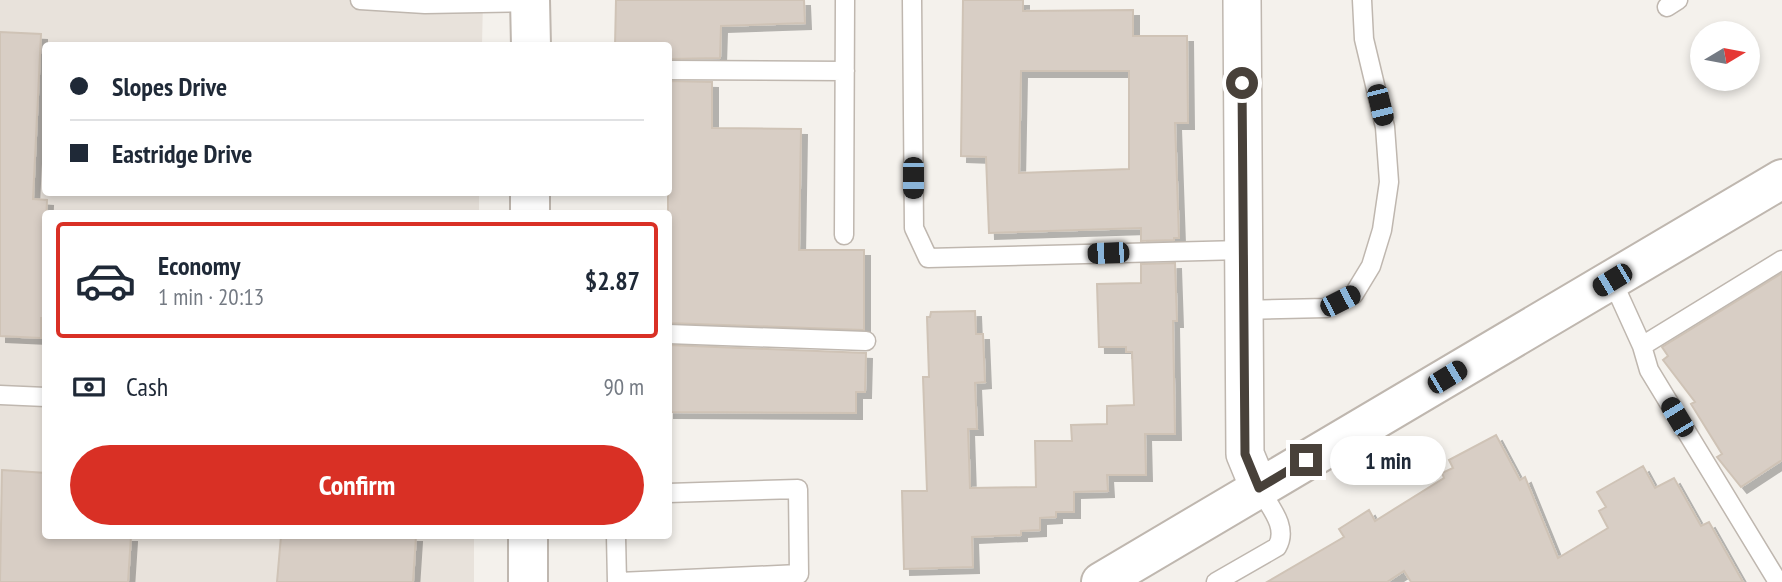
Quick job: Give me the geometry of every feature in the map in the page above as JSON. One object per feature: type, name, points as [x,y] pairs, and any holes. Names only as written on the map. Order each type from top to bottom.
[{"type":"street","points":[[1242,0],[1245,454],[1259,488]]},
{"type":"street","points":[[530,1],[531,42]]},
{"type":"street","points":[[1125,576],[1259,488],[1782,179]]},
{"type":"street","points":[[528,539],[528,582]]},
{"type":"lane","points":[[360,0],[425,4],[530,1]]},
{"type":"lane","points":[[844,234],[845,0]]},
{"type":"lane","points":[[912,0],[914,229],[928,258],[1242,250]]},
{"type":"lane","points":[[1242,310],[1326,308],[1353,294],[1371,266],[1382,230],[1389,182],[1385,127],[1363,39],[1362,0]]},
{"type":"lane","points":[[672,70],[845,71]]},
{"type":"lane","points":[[1642,346],[1782,260]]},
{"type":"lane","points":[[1612,280],[1642,346],[1649,370],[1778,582]]},
{"type":"lane","points":[[672,334],[866,341]]},
{"type":"lane","points":[[0,395],[42,397]]},
{"type":"lane","points":[[1216,582],[1277,547],[1281,540],[1282,531],[1259,488]]},
{"type":"lane","points":[[617,539],[618,582],[799,574],[798,489],[672,493]]},
{"type":"shaded area","points":[[0,0],[483,0],[482,42],[42,42],[42,196],[479,196],[479,210],[42,210],[42,539],[474,539],[474,582],[0,582]]},
{"type":"building","points":[[616,0],[804,0],[805,23],[721,26],[720,58],[672,59],[672,42],[615,42]]},
{"type":"building","points":[[963,0],[1023,0],[1023,11],[1133,10],[1133,36],[1187,36],[1188,123],[1175,123],[1179,238],[1141,241],[1141,228],[989,233],[986,157],[961,156]],"holes":[[[1021,71],[1129,71],[1129,169],[1019,173]]]},
{"type":"building","points":[[0,32],[41,34],[33,199],[47,200],[47,210],[42,210],[41,338],[0,336]]},
{"type":"building","points":[[672,81],[712,82],[712,128],[801,129],[799,250],[864,250],[864,330],[672,323],[672,210],[668,210],[668,196],[672,196]]},
{"type":"building","points":[[1175,263],[1175,434],[1145,434],[1146,475],[1107,475],[1108,491],[1074,492],[1074,512],[1056,512],[1056,517],[1040,518],[1040,530],[1021,531],[1021,535],[972,537],[973,567],[904,569],[902,491],[927,491],[923,377],[929,377],[927,317],[930,317],[931,312],[975,311],[976,334],[983,334],[985,382],[975,383],[977,429],[968,429],[970,488],[1036,487],[1035,441],[1072,441],[1071,425],[1107,424],[1107,406],[1134,405],[1132,352],[1126,352],[1126,347],[1099,347],[1097,284],[1141,283],[1141,264]]},
{"type":"building","points":[[1782,273],[1782,460],[1741,487],[1717,457],[1722,454],[1691,404],[1695,402],[1663,360],[1668,356],[1662,347]]},
{"type":"building","points":[[672,345],[866,353],[865,392],[856,392],[856,413],[672,412]]},
{"type":"building","points":[[1496,435],[1520,480],[1525,477],[1558,558],[1608,528],[1599,511],[1606,507],[1597,492],[1643,466],[1655,488],[1674,478],[1701,526],[1709,522],[1743,582],[1411,582],[1404,571],[1387,582],[1267,582],[1344,537],[1339,529],[1369,510],[1375,521],[1444,478],[1442,473],[1453,468],[1449,460]]},
{"type":"building","points":[[2,470],[42,473],[42,539],[131,539],[128,582],[0,582]]},
{"type":"building","points":[[281,539],[416,539],[413,582],[277,582]]},
{"type":"route","points":[[1242,83],[1245,454],[1259,488],[1306,460]]}]
